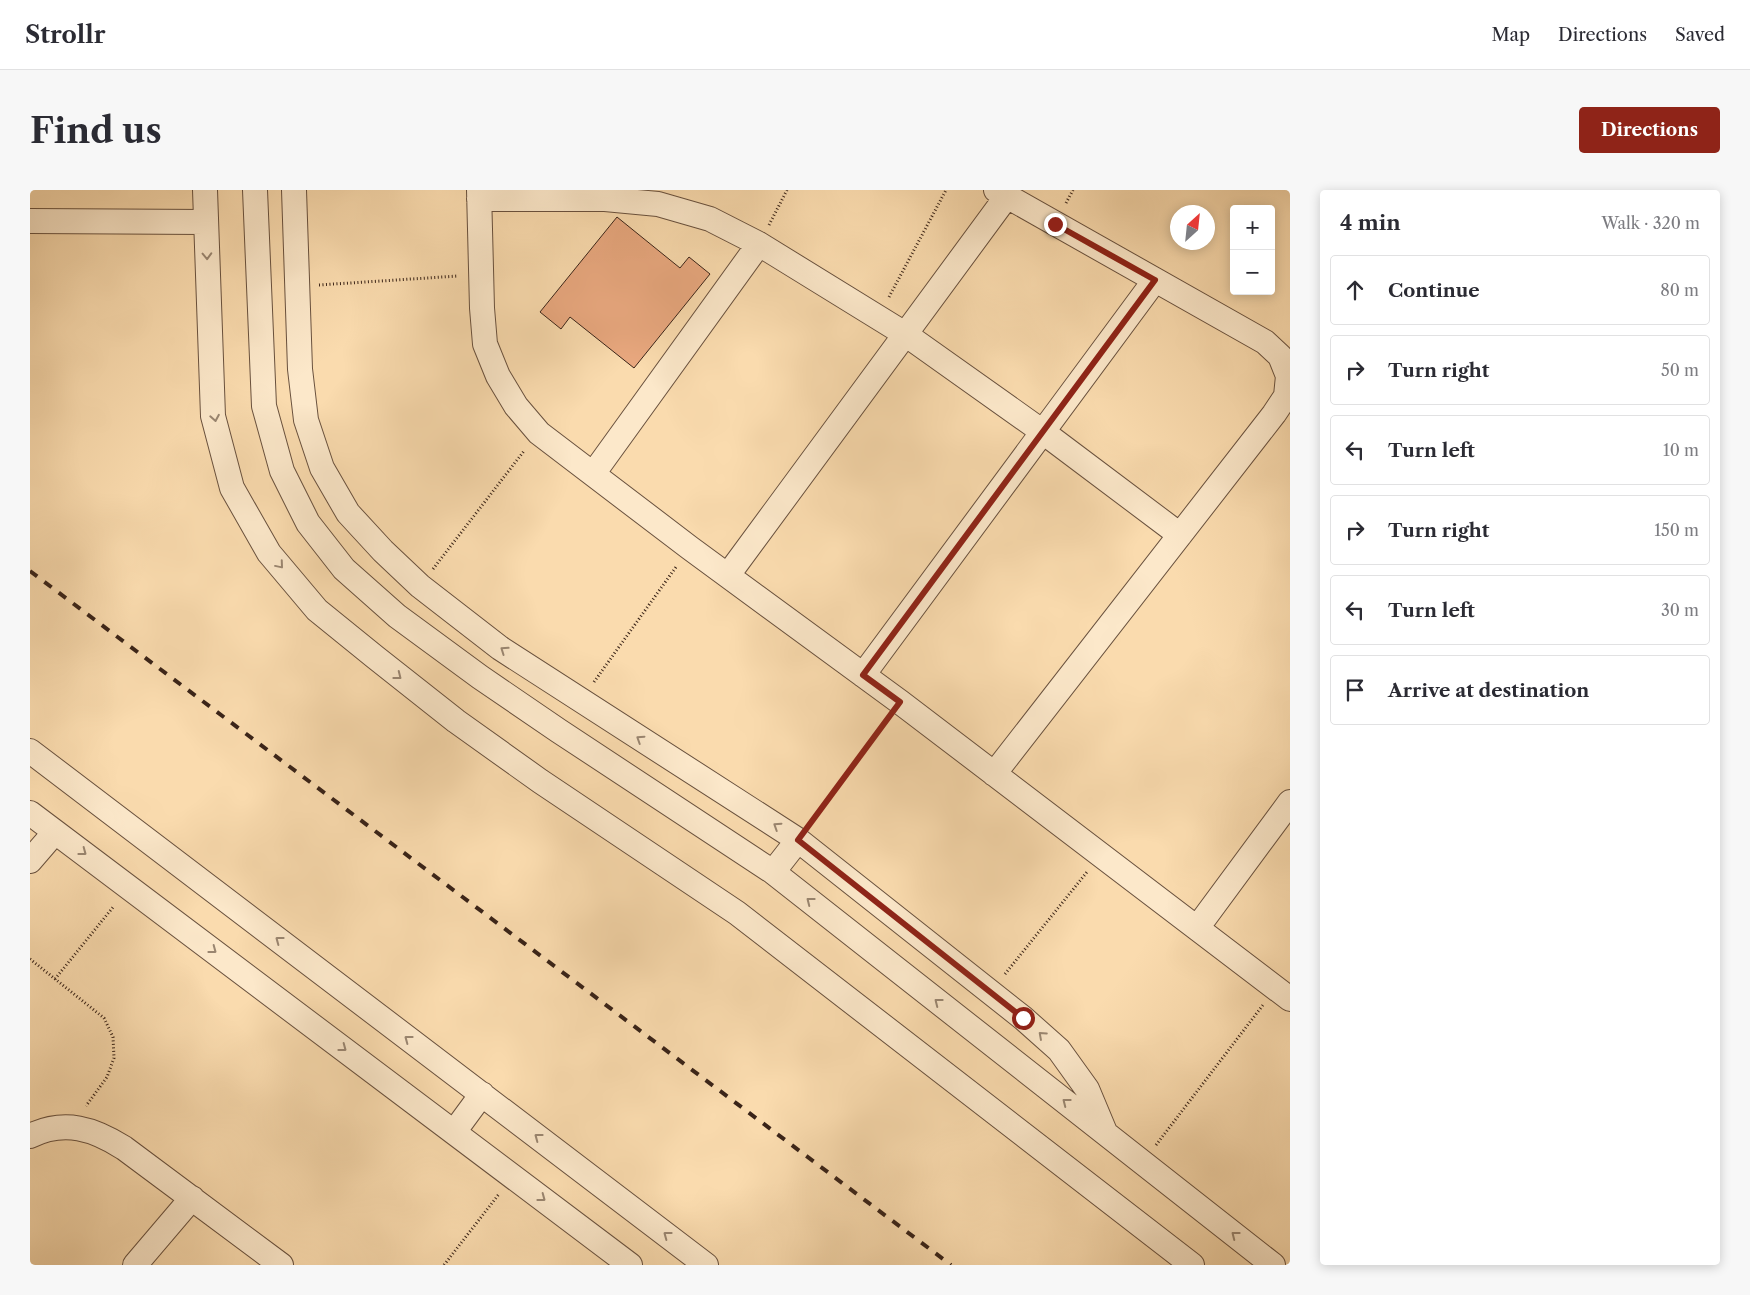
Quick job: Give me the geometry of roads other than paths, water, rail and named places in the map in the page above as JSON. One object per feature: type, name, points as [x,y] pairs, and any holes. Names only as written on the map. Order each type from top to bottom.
[{"type":"street","points":[[204,190],[213,416],[232,488],[270,553],[317,610],[456,721],[540,781],[737,913],[1192,1265]]},
{"type":"street","points":[[255,190],[264,406],[282,471],[308,523],[344,569],[397,616],[480,677],[773,872],[1273,1265]]},
{"type":"street","points":[[294,190],[300,369],[306,420],[322,468],[348,512],[383,551],[420,586],[500,648],[798,840],[1023,1018],[1059,1050],[1087,1089],[1106,1134]]},
{"type":"street","points":[[728,575],[905,334],[1002,193],[1265,342],[1280,356],[1288,376],[1286,396],[994,774]]},
{"type":"street","points":[[1180,535],[1043,432],[905,334],[759,244],[710,219],[658,204],[605,199],[479,194],[482,308],[485,344],[498,376],[516,406],[539,433],[690,548],[900,702],[1283,994]]},
{"type":"street","points":[[30,221],[206,222]]},
{"type":"street","points":[[593,474],[759,244]]},
{"type":"street","points":[[863,675],[1155,280]]},
{"type":"street","points":[[259,288],[296,286]]},
{"type":"street","points":[[397,616],[420,586]]},
{"type":"street","points":[[559,731],[580,701]]},
{"type":"street","points":[[30,751],[706,1265]]},
{"type":"street","points":[[1196,928],[1290,802]]},
{"type":"street","points":[[31,815],[130,887],[630,1265]]},
{"type":"street","points":[[30,861],[56,832]]},
{"type":"street","points":[[773,872],[798,840]]},
{"type":"street","points":[[454,1132],[482,1094]]},
{"type":"street","points":[[30,1136],[52,1129],[71,1127],[90,1130],[107,1137],[281,1265]]},
{"type":"street","points":[[135,1265],[192,1198]]},
{"type":"railway","points":[[30,571],[951,1265]]}]
